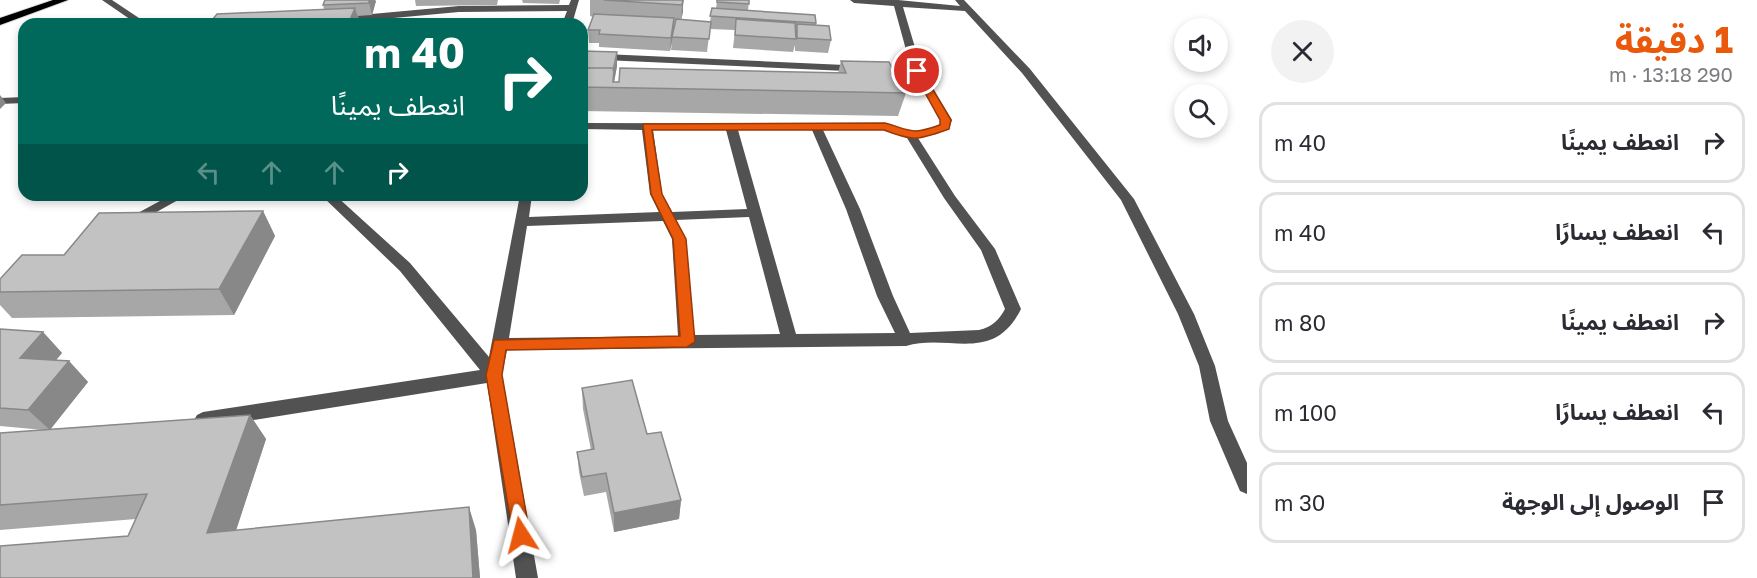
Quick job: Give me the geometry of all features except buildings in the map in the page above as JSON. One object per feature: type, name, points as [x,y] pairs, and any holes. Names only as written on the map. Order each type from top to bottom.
[{"type":"highway","points":[[0,11],[31,0]]},
{"type":"highway","points":[[0,22],[63,0]]},
{"type":"street","points":[[106,0],[134,18]]},
{"type":"street","points":[[854,0],[963,4],[1026,71],[1127,199],[1186,314],[1208,366],[1219,421],[1247,485]]},
{"type":"street","points":[[588,126],[885,127],[911,136],[933,132],[945,126],[942,112],[917,71],[898,3]]},
{"type":"street","points":[[363,18],[459,9],[573,4]]},
{"type":"street","points":[[588,56],[917,71]]},
{"type":"street","points":[[0,101],[18,100]]},
{"type":"street","points":[[647,126],[655,186],[665,215],[679,239],[687,342]]},
{"type":"street","points":[[731,127],[790,341]]},
{"type":"street","points":[[816,128],[853,209],[885,296],[906,340]]},
{"type":"street","points":[[499,344],[906,340],[992,335],[1008,321],[1013,309],[988,249],[950,198],[911,136]]},
{"type":"street","points":[[113,229],[169,201]]},
{"type":"street","points":[[334,201],[405,267],[494,375]]},
{"type":"street","points":[[525,201],[494,375],[527,578]]},
{"type":"street","points":[[521,222],[755,213]]},
{"type":"street","points":[[183,423],[494,375]]},
{"type":"route","points":[[521,535],[494,375],[499,344],[687,342],[679,239],[656,194],[651,170],[647,126],[885,127],[911,136],[922,135],[945,126],[946,120],[917,71]]}]
